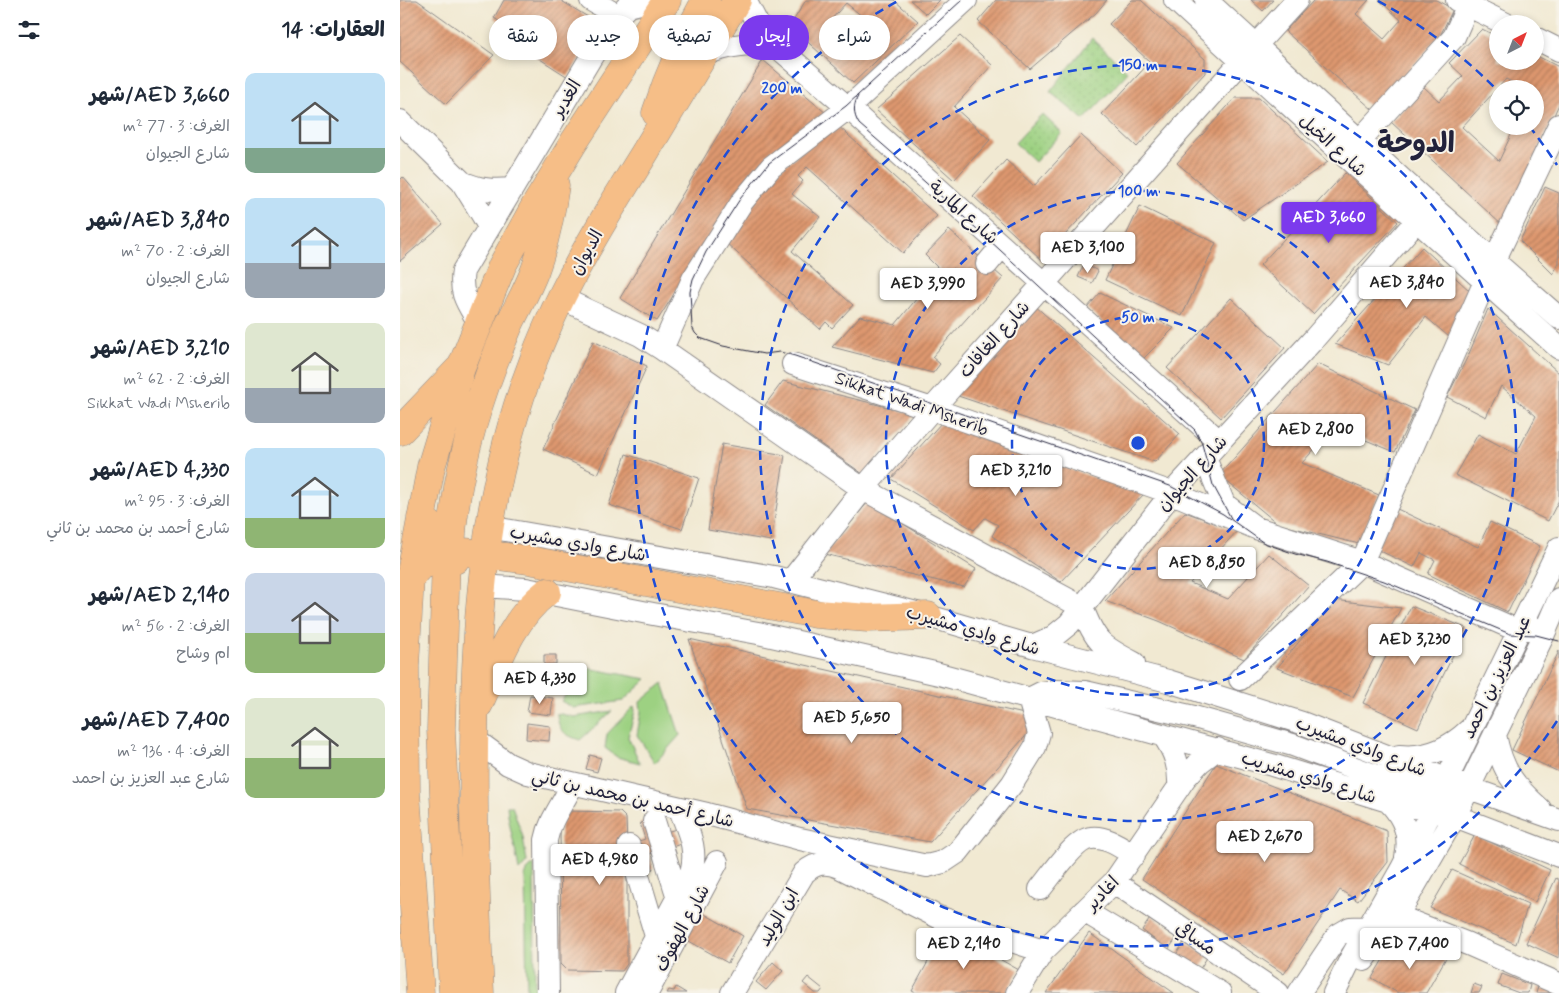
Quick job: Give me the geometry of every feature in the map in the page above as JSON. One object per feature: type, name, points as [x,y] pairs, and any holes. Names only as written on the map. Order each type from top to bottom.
[{"type":"main road","points":[[420,993],[403,754],[402,662],[410,517],[431,467],[461,368],[502,266],[556,171],[667,0]]},
{"type":"main road","points":[[642,158],[672,65],[706,0]]},
{"type":"main road","name":"الديوان","points":[[728,15],[737,0]]},
{"type":"main road","name":"الديوان","points":[[486,540],[506,442],[521,393],[545,331],[585,251],[701,60]]},
{"type":"main road","points":[[453,993],[441,729],[448,558],[461,475],[480,403],[497,355],[543,246],[551,209],[556,171]]},
{"type":"main road","points":[[400,431],[461,368]]},
{"type":"main road","points":[[410,517],[453,522],[486,540],[539,562],[816,614],[868,618],[928,616]]},
{"type":"main road","points":[[410,517],[436,531],[448,558],[481,586]]},
{"type":"main road","points":[[406,564],[448,558],[483,534],[486,540],[476,643],[474,728],[475,889],[480,993]]},
{"type":"main road","points":[[474,728],[508,640],[530,606],[536,591]]},
{"type":"street","points":[[590,0],[616,15]]},
{"type":"street","name":"الغدير","points":[[619,15],[628,6],[652,0]]},
{"type":"street","name":"شارع المارية","points":[[745,0],[753,15]]},
{"type":"street","points":[[662,349],[693,279],[742,202],[771,167],[848,108],[966,0]]},
{"type":"street","name":"شارع الخيل","points":[[1175,0],[1241,52],[1360,140],[1485,282],[1559,348]]},
{"type":"street","name":"شارع الخيل","points":[[1206,0],[1241,52],[1424,213],[1494,261],[1559,318]]},
{"type":"street","points":[[1241,52],[1297,0]]},
{"type":"street","points":[[1360,140],[1454,37],[1465,2],[1489,15]]},
{"type":"street","points":[[1544,42],[1559,50]]},
{"type":"street","name":"شارع الغافات","points":[[790,582],[863,489],[932,409],[1226,80],[1241,52]]},
{"type":"street","name":"الغدير","points":[[479,323],[467,302],[461,283],[463,271],[585,60]]},
{"type":"street","name":"شارع المارية","points":[[793,60],[1043,283],[1212,450]]},
{"type":"street","points":[[400,121],[462,182],[489,227]]},
{"type":"street","points":[[1240,679],[1362,562],[1494,261],[1559,125]]},
{"type":"street","points":[[462,182],[475,188],[487,190],[511,189]]},
{"type":"street","name":"شارع الجيوان","points":[[1032,646],[1043,642],[1061,631],[1172,493],[1313,340],[1424,213]]},
{"type":"street","points":[[987,264],[1002,246]]},
{"type":"street","points":[[560,298],[640,335],[863,489],[1082,607],[1091,630],[1100,643],[1113,652],[1168,681]]},
{"type":"street","name":"Sikkat Wadi Msherib","points":[[793,364],[932,409],[1172,493],[1256,528],[1362,562],[1519,631]]},
{"type":"street","name":"Sikkat Wadi Msherib","points":[[1212,450],[1224,504],[1256,528]]},
{"type":"street","name":"شارع وادي مشيرب","points":[[486,540],[664,557],[790,582],[928,616],[1032,646],[1168,681],[1302,723],[1380,753],[1439,795]]},
{"type":"street","name":"عبد العزيز بن احمد","points":[[1401,870],[1559,548]]},
{"type":"street","points":[[481,586],[536,591],[758,633],[939,674],[1163,735],[1172,749],[1178,764],[1179,787]]},
{"type":"street","name":"عبد العزيز بن احمد","points":[[1337,989],[1361,964],[1397,916],[1455,816],[1554,623],[1559,599]]},
{"type":"street","points":[[1519,631],[1554,623]]},
{"type":"street","points":[[1029,699],[1041,693],[1057,691],[1085,692],[1194,718],[1293,745],[1374,775],[1439,795]]},
{"type":"street","name":"شارع أحمد بن محمد بن ثاني","points":[[474,728],[515,768],[528,774],[707,814],[800,840],[926,866],[943,862],[958,852],[1012,784],[1035,747],[1039,733],[1029,699]]},
{"type":"street","points":[[1380,753],[1411,757],[1432,754],[1450,745],[1471,727]]},
{"type":"street","name":"شارع وادي مشريب","points":[[1163,735],[1217,749],[1388,801],[1439,795],[1469,788]]},
{"type":"street","points":[[1495,735],[1499,756],[1508,774],[1518,788],[1554,818]]},
{"type":"street","name":"اغادير","points":[[1017,993],[1043,951],[1114,882],[1179,787],[1197,766],[1217,749]]},
{"type":"street","points":[[548,993],[546,840],[548,826],[565,800],[572,785]]},
{"type":"street","points":[[1469,788],[1554,818]]},
{"type":"street","name":"شارع وادي مشريب","points":[[1439,795],[1455,816]]},
{"type":"street","points":[[1337,989],[1343,974],[1401,870],[1407,852],[1406,834],[1401,818],[1388,801]]},
{"type":"street","points":[[626,993],[691,873],[695,856],[692,839],[680,808]]},
{"type":"street","points":[[1455,816],[1559,856]]},
{"type":"street","points":[[654,820],[678,898]]},
{"type":"street","points":[[636,843],[661,927]]},
{"type":"street","points":[[1040,889],[1075,848],[1084,845],[1098,846],[1131,859]]},
{"type":"street","name":"شارع الهفوف","points":[[647,993],[717,862]]},
{"type":"street","name":"ابن الوليد","points":[[732,993],[804,873],[816,864],[832,864],[839,867],[938,917],[1043,951]]},
{"type":"street","name":"مسافي","points":[[1114,882],[1278,993]]},
{"type":"street","points":[[1084,911],[1220,993]]},
{"type":"street","points":[[1397,916],[1468,944],[1559,984]]},
{"type":"street","points":[[1299,993],[1338,935],[1350,928],[1369,927]]},
{"type":"green space","points":[[1092,38],[1128,72],[1084,120],[1050,92]]},
{"type":"green space","points":[[1042,114],[1062,133],[1035,162],[1015,143]]},
{"type":"green space","points":[[587,668],[647,679],[623,701],[573,708],[561,701]]},
{"type":"green space","points":[[663,683],[680,735],[655,763],[637,735],[641,712],[640,702]]},
{"type":"green space","points":[[634,706],[635,711],[628,737],[640,763],[617,757],[605,748],[607,734]]},
{"type":"green space","points":[[612,711],[580,740],[566,734],[560,728],[557,713],[574,717]]},
{"type":"green space","points":[[507,806],[512,806],[523,837],[527,862],[519,871],[509,822]]},
{"type":"green space","points":[[534,864],[535,993],[527,993],[525,876],[528,869]]},
{"type":"building","points":[[400,0],[417,0],[489,51],[489,60],[446,104],[400,62]]},
{"type":"building","points":[[504,0],[560,0],[585,15],[567,15],[567,60],[579,60],[568,77],[541,60],[557,60],[557,15],[496,15]]},
{"type":"building","points":[[806,0],[894,0],[918,21],[890,48],[890,15],[861,15],[846,3],[835,15],[819,15],[819,52],[809,43],[809,15],[797,15]]},
{"type":"building","points":[[910,0],[940,0],[926,14]]},
{"type":"building","points":[[996,0],[1107,0],[1096,13],[1030,69],[978,21]]},
{"type":"building","points":[[1132,0],[1141,0],[1205,59],[1205,73],[1137,147],[1102,114],[1150,62],[1109,24]]},
{"type":"building","points":[[1251,0],[1273,0],[1263,11]]},
{"type":"building","points":[[1314,0],[1369,0],[1356,14],[1384,39],[1401,20],[1379,0],[1436,0],[1453,9],[1440,36],[1373,110],[1285,31]]},
{"type":"building","points":[[1482,29],[1489,32],[1489,70],[1544,70],[1544,60],[1559,67],[1559,104],[1504,227],[1391,122],[1424,87],[1439,101],[1463,76],[1449,63]]},
{"type":"building","points":[[960,36],[992,65],[954,107],[990,140],[954,180],[876,110]]},
{"type":"building","points":[[763,60],[827,114],[777,148],[752,172],[657,321],[620,298]]},
{"type":"building","points":[[828,60],[877,60],[853,83]]},
{"type":"building","points":[[1235,98],[1259,98],[1328,162],[1243,220],[1177,163]]},
{"type":"building","points":[[836,124],[937,216],[903,253],[807,167],[798,176],[803,181],[792,194],[820,217],[792,251],[853,305],[832,328],[826,322],[820,329],[725,242],[775,173]]},
{"type":"building","points":[[1081,135],[1122,173],[1042,260],[973,196],[1006,160],[1034,186]]},
{"type":"building","points":[[1345,173],[1398,222],[1313,314],[1260,265]]},
{"type":"building","points":[[403,177],[443,224],[400,261],[400,180]]},
{"type":"building","points":[[1545,187],[1559,193],[1559,263],[1553,274],[1520,241]]},
{"type":"building","points":[[1140,206],[1216,243],[1182,316],[1105,280]]},
{"type":"building","points":[[949,230],[1003,278],[932,357],[940,364],[933,373],[832,347],[860,316],[895,325],[940,270],[925,255]]},
{"type":"building","points":[[1422,247],[1470,291],[1449,337],[1426,317],[1388,365],[1335,344]]},
{"type":"building","points":[[1084,264],[1098,271],[1092,283],[1078,277]]},
{"type":"building","points":[[1100,293],[1174,328],[1142,360],[1087,308]]},
{"type":"building","points":[[1231,298],[1285,348],[1221,418],[1167,368]]},
{"type":"building","points":[[1034,305],[1180,434],[1155,462],[955,395]]},
{"type":"building","points":[[1488,309],[1559,373],[1559,500],[1548,521],[1455,475],[1478,434],[1516,454],[1536,416],[1501,386],[1486,417],[1447,397],[1468,356]]},
{"type":"building","points":[[593,341],[647,366],[598,474],[543,449]]},
{"type":"building","points":[[1318,364],[1415,410],[1395,452],[1334,427],[1302,463],[1379,495],[1359,544],[1278,524],[1219,475]]},
{"type":"building","points":[[783,381],[915,414],[863,474],[765,405]]},
{"type":"building","points":[[942,422],[1044,459],[1030,476],[1041,479],[1057,465],[1144,494],[1061,582],[992,536],[998,525],[985,518],[974,530],[891,479]]},
{"type":"building","points":[[722,444],[785,455],[771,541],[708,530]]},
{"type":"building","points":[[626,454],[699,478],[682,529],[609,505]]},
{"type":"building","points":[[868,502],[976,569],[964,587],[824,554]]},
{"type":"building","points":[[1395,508],[1478,547],[1490,522],[1540,546],[1508,612],[1428,574],[1435,560],[1421,553],[1414,567],[1376,549]]},
{"type":"building","points":[[1185,512],[1237,531],[1190,583],[1228,599],[1269,554],[1309,586],[1244,659],[1159,621],[1105,601]]},
{"type":"building","points":[[1334,600],[1401,608],[1353,697],[1277,668]]},
{"type":"building","points":[[1411,606],[1466,628],[1418,728],[1363,703]]},
{"type":"building","points":[[689,639],[1042,718],[930,842],[747,809]]},
{"type":"building","points":[[1559,651],[1559,772],[1512,750]]},
{"type":"building","points":[[544,655],[556,655],[556,664],[544,665]]},
{"type":"building","points":[[530,674],[544,675],[543,687],[529,685]]},
{"type":"building","points":[[530,695],[553,698],[551,715],[527,712]]},
{"type":"building","points":[[527,723],[550,726],[549,741],[526,739]]},
{"type":"building","points":[[590,755],[601,758],[597,772],[586,769]]},
{"type":"building","points":[[1216,764],[1387,831],[1388,862],[1358,901],[1340,890],[1284,974],[1142,879]]},
{"type":"building","points":[[565,811],[620,812],[626,818],[627,845],[645,839],[640,823],[655,819],[660,834],[676,829],[681,844],[649,854],[653,869],[638,874],[627,862],[627,964],[622,971],[567,970],[561,964],[560,819]]},
{"type":"building","points":[[1475,835],[1550,870],[1535,902],[1459,864]]},
{"type":"building","points":[[1452,870],[1528,904],[1516,944],[1430,908]]},
{"type":"building","points":[[1556,878],[1559,880],[1559,958],[1526,943]]},
{"type":"building","points":[[696,909],[743,936],[728,963],[680,936]]},
{"type":"building","points":[[1152,916],[1178,936],[1168,950],[1142,930]]},
{"type":"building","points":[[946,929],[1019,970],[1006,993],[916,993],[912,991]]},
{"type":"building","points":[[1089,933],[1174,993],[1046,993]]},
{"type":"building","points":[[1185,941],[1208,956],[1196,975],[1173,959]]},
{"type":"building","points":[[1427,945],[1447,956],[1426,993],[1398,993],[1372,978],[1385,956]]},
{"type":"building","points":[[773,962],[783,971],[766,990],[756,982]]},
{"type":"building","points":[[1502,974],[1530,985],[1528,993],[1519,993],[1498,985]]},
{"type":"building","points":[[808,977],[823,989],[820,993],[815,993],[803,983]]},
{"type":"building","points":[[1474,984],[1482,987],[1479,993],[1471,993]]},
{"type":"building","points":[[676,987],[686,993],[667,993],[669,990],[674,991]]},
{"type":"building","points":[[1538,987],[1557,993],[1536,993]]},
{"type":"tram line","points":[[962,0],[846,106],[769,163],[740,199],[706,252],[693,279],[690,292],[692,327],[695,333],[700,338],[723,346],[764,354],[780,352],[795,356],[1170,486],[1223,514],[1264,543],[1384,581],[1510,634],[1536,635],[1559,641]]},
{"type":"tram line","points":[[858,96],[854,110],[859,124],[986,237],[1195,430],[1202,444],[1213,485],[1232,520]]},
{"type":"district","name":"الدوحة","points":[[1416,142]]}]
